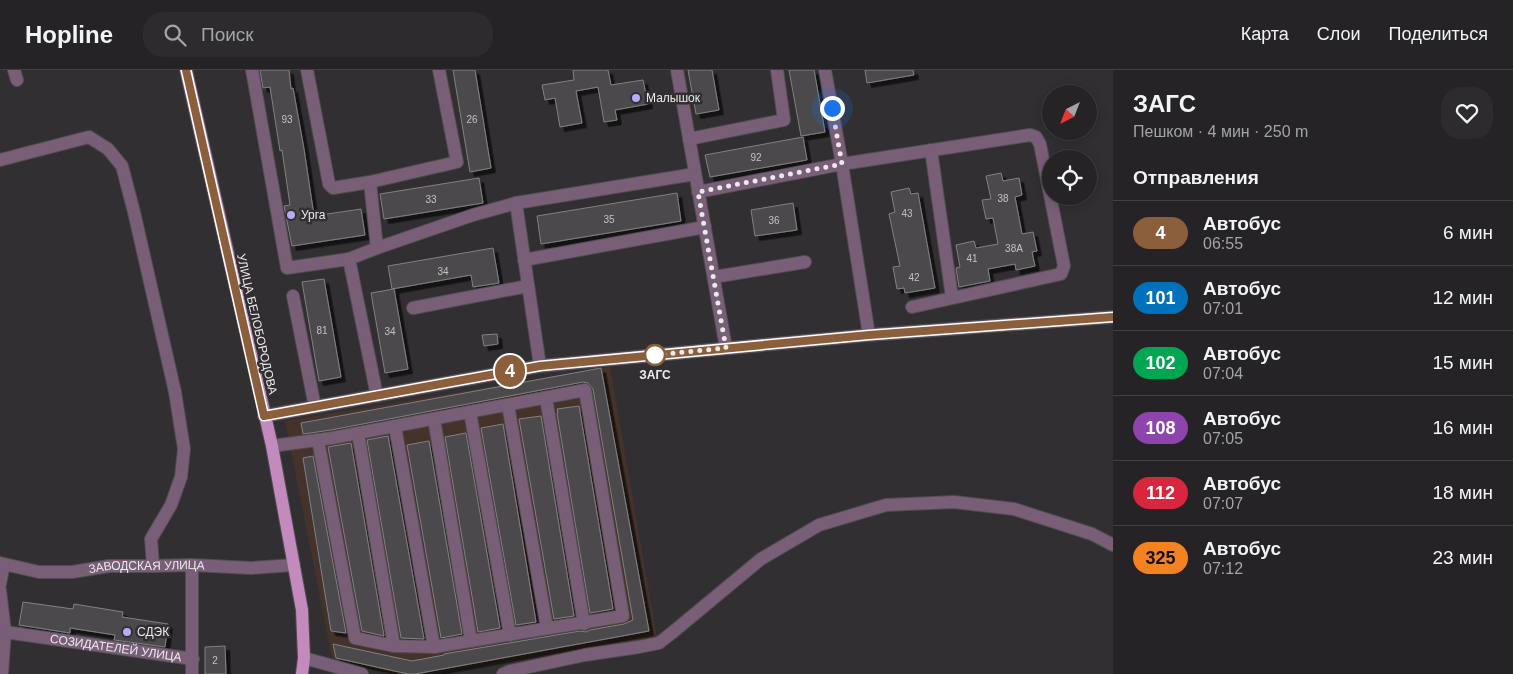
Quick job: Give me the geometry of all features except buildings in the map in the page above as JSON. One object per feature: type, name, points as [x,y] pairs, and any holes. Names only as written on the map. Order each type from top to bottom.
[{"type":"main road","name":"УЛИЦА БЕЛОБОРОДОВА","points":[[186,70],[272,446],[302,610],[304,658],[302,674]]},
{"type":"street","points":[[252,70],[287,268],[349,259],[473,215],[516,203],[695,174]]},
{"type":"street","points":[[307,70],[328,184],[333,188],[370,182],[456,162],[439,70]]},
{"type":"street","points":[[677,70],[726,348]]},
{"type":"street","points":[[689,139],[784,120],[777,70]]},
{"type":"street","points":[[825,70],[869,335]]},
{"type":"street","points":[[698,192],[842,164],[1030,134],[1036,137],[1040,144],[1064,266],[1061,274],[912,307]]},
{"type":"street","points":[[0,160],[89,137],[108,149],[122,166],[175,392],[184,449],[180,478],[171,505],[151,539],[153,566]]},
{"type":"street","points":[[931,150],[952,297]]},
{"type":"street","points":[[370,182],[377,248]]},
{"type":"street","points":[[516,203],[540,366]]},
{"type":"street","points":[[524,260],[705,227]]},
{"type":"street","points":[[349,259],[377,396]]},
{"type":"street","points":[[714,277],[805,262]]},
{"type":"street","points":[[413,308],[528,286]]},
{"type":"street","points":[[293,296],[314,407]]},
{"type":"street","points":[[264,416],[540,366],[869,335],[1113,317]]},
{"type":"street","points":[[272,446],[358,433],[585,390],[622,616],[584,624],[547,628],[434,647],[394,646],[355,638],[318,440]]},
{"type":"street","points":[[546,398],[584,624]]},
{"type":"street","points":[[508,405],[547,628]]},
{"type":"street","points":[[470,412],[510,635]]},
{"type":"street","points":[[434,419],[472,641]]},
{"type":"street","points":[[395,426],[434,647]]},
{"type":"street","points":[[358,433],[394,646]]},
{"type":"street","points":[[503,674],[575,657],[659,643],[761,559],[819,525],[886,505],[954,502],[1014,509],[1092,534],[1113,545]]},
{"type":"street","points":[[0,584],[2,564]]},
{"type":"street","name":"ЗАВОДСКАЯ УЛИЦА","points":[[2,564],[39,572],[72,572],[109,566],[192,565],[251,568],[294,565]]},
{"type":"street","name":"СОЗИДАТЕЛЕЙ УЛИЦА","points":[[5,632],[193,659],[192,565]]},
{"type":"street","points":[[0,590],[5,632],[1,668]]},
{"type":"street","points":[[304,658],[362,674]]},
{"type":"street","points":[[192,674],[193,659]]},
{"type":"shaded area","points":[[610,367],[657,638],[434,674],[389,674],[333,663],[285,421]]},
{"type":"bus line","name":"4","points":[[186,70],[264,416],[540,366],[869,335],[1113,317]]},
{"type":"place","name":"Малышок","points":[[636,98]]},
{"type":"place","name":"Урга","points":[[291,215]]},
{"type":"place","name":"ЗАГС","points":[[655,355]]},
{"type":"place","name":"СДЭК","points":[[127,632]]},
{"type":"route","points":[[655,355],[726,348],[698,192],[842,164],[832,108]]}]
